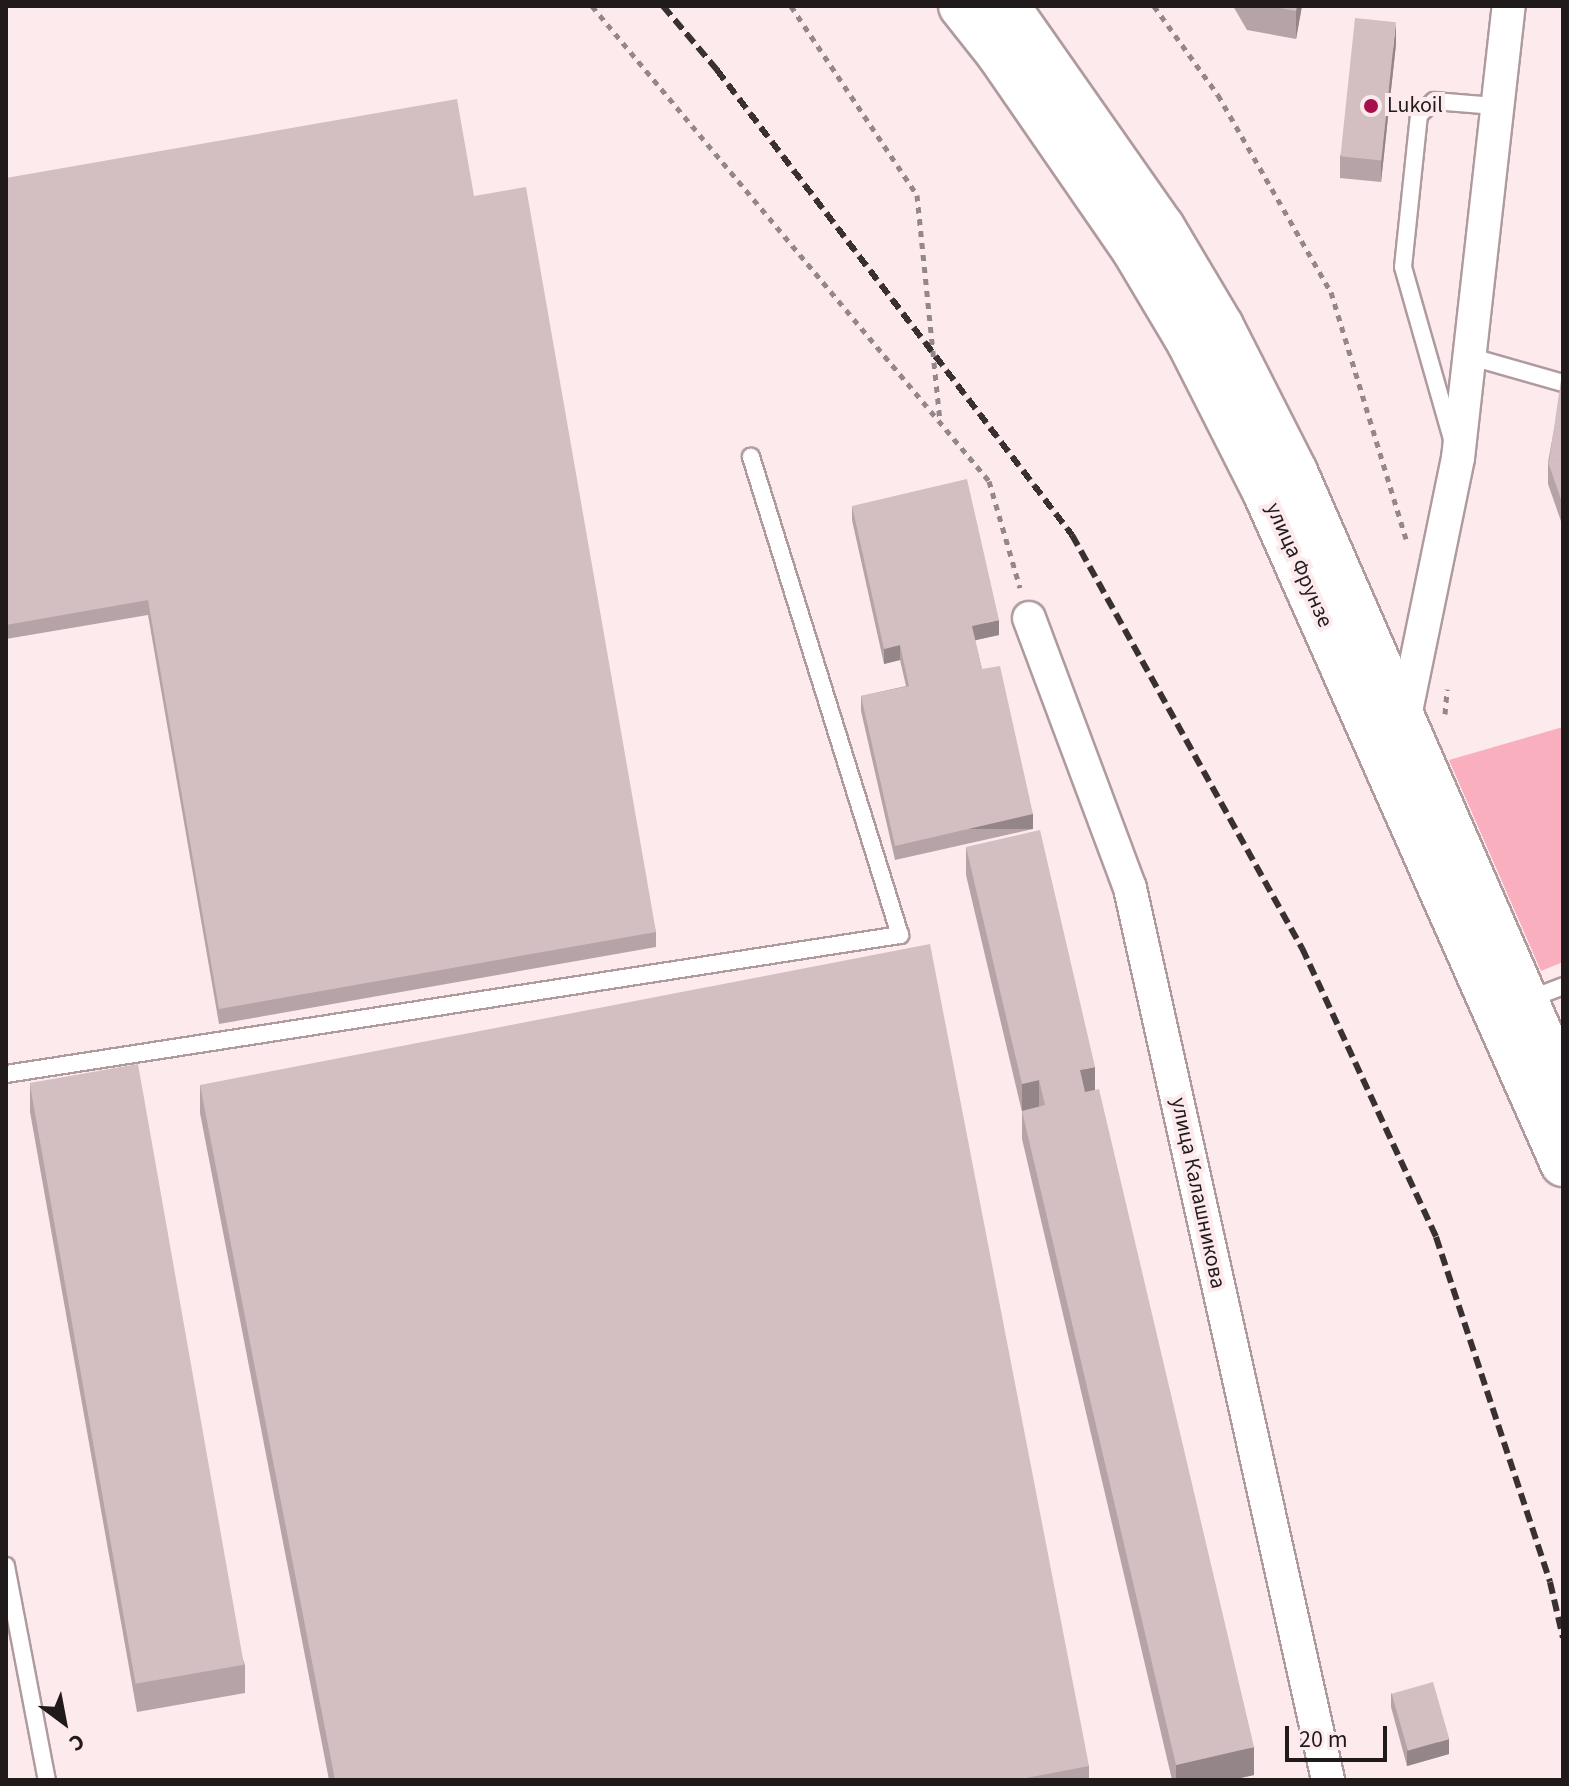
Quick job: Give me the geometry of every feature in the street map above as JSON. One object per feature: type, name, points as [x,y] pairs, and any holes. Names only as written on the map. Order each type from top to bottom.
[{"type":"highway","name":"улица Фрунзе","points":[[961,6],[999,54],[1133,248],[1189,342],[1390,728],[1544,993],[1563,1086]]},
{"type":"highway","name":"улица Фрунзе","points":[[1007,6],[1162,227],[1221,326],[1295,472],[1390,728],[1563,1164]]},
{"type":"street","points":[[1390,728],[1458,458],[1495,106],[1509,6]]},
{"type":"street","name":"улица Калашникова","points":[[1029,618],[1130,888],[1328,1780]]},
{"type":"lane","points":[[1458,458],[1403,267],[1419,115],[1434,101],[1495,106]]},
{"type":"lane","points":[[1468,356],[1563,383]]},
{"type":"lane","points":[[6,1074],[900,935],[751,457]]},
{"type":"lane","points":[[6,1566],[47,1780]]},
{"type":"path","points":[[592,6],[989,481],[1029,618]]},
{"type":"path","points":[[791,6],[917,195],[940,422]]},
{"type":"path","points":[[1154,6],[1218,95],[1331,292],[1408,546]]},
{"type":"shaded area","points":[[1563,727],[1563,962],[1541,971],[1449,760]]},
{"type":"building","points":[[1268,6],[1297,6],[1296,11]]},
{"type":"building","points":[[1355,18],[1396,22],[1381,161],[1340,156]]},
{"type":"building","points":[[457,99],[474,196],[526,187],[656,932],[219,1009],[148,600],[6,625],[6,178]]},
{"type":"building","points":[[1561,380],[1563,457],[1549,462]]},
{"type":"building","points":[[1563,457],[1563,505],[1548,462]]},
{"type":"building","points":[[967,479],[999,620],[972,626],[982,669],[1000,666],[1033,814],[895,846],[861,696],[909,686],[900,645],[884,649],[852,506]]},
{"type":"building","points":[[1040,830],[1095,1067],[1080,1070],[1085,1092],[1099,1089],[1254,1747],[1176,1765],[1022,1111],[1045,1105],[1039,1080],[1022,1084],[966,847]]},
{"type":"building","points":[[930,944],[1089,1766],[1016,1780],[335,1780],[200,1085]]},
{"type":"building","points":[[138,1064],[244,1665],[136,1684],[30,1083]]},
{"type":"building","points":[[1433,1682],[1449,1739],[1408,1751],[1392,1694]]},
{"type":"railway","points":[[663,6],[717,70],[1072,535],[1302,948],[1436,1237],[1550,1582],[1563,1638]]},
{"type":"place","name":"Lukoil","points":[[1371,106]]}]
